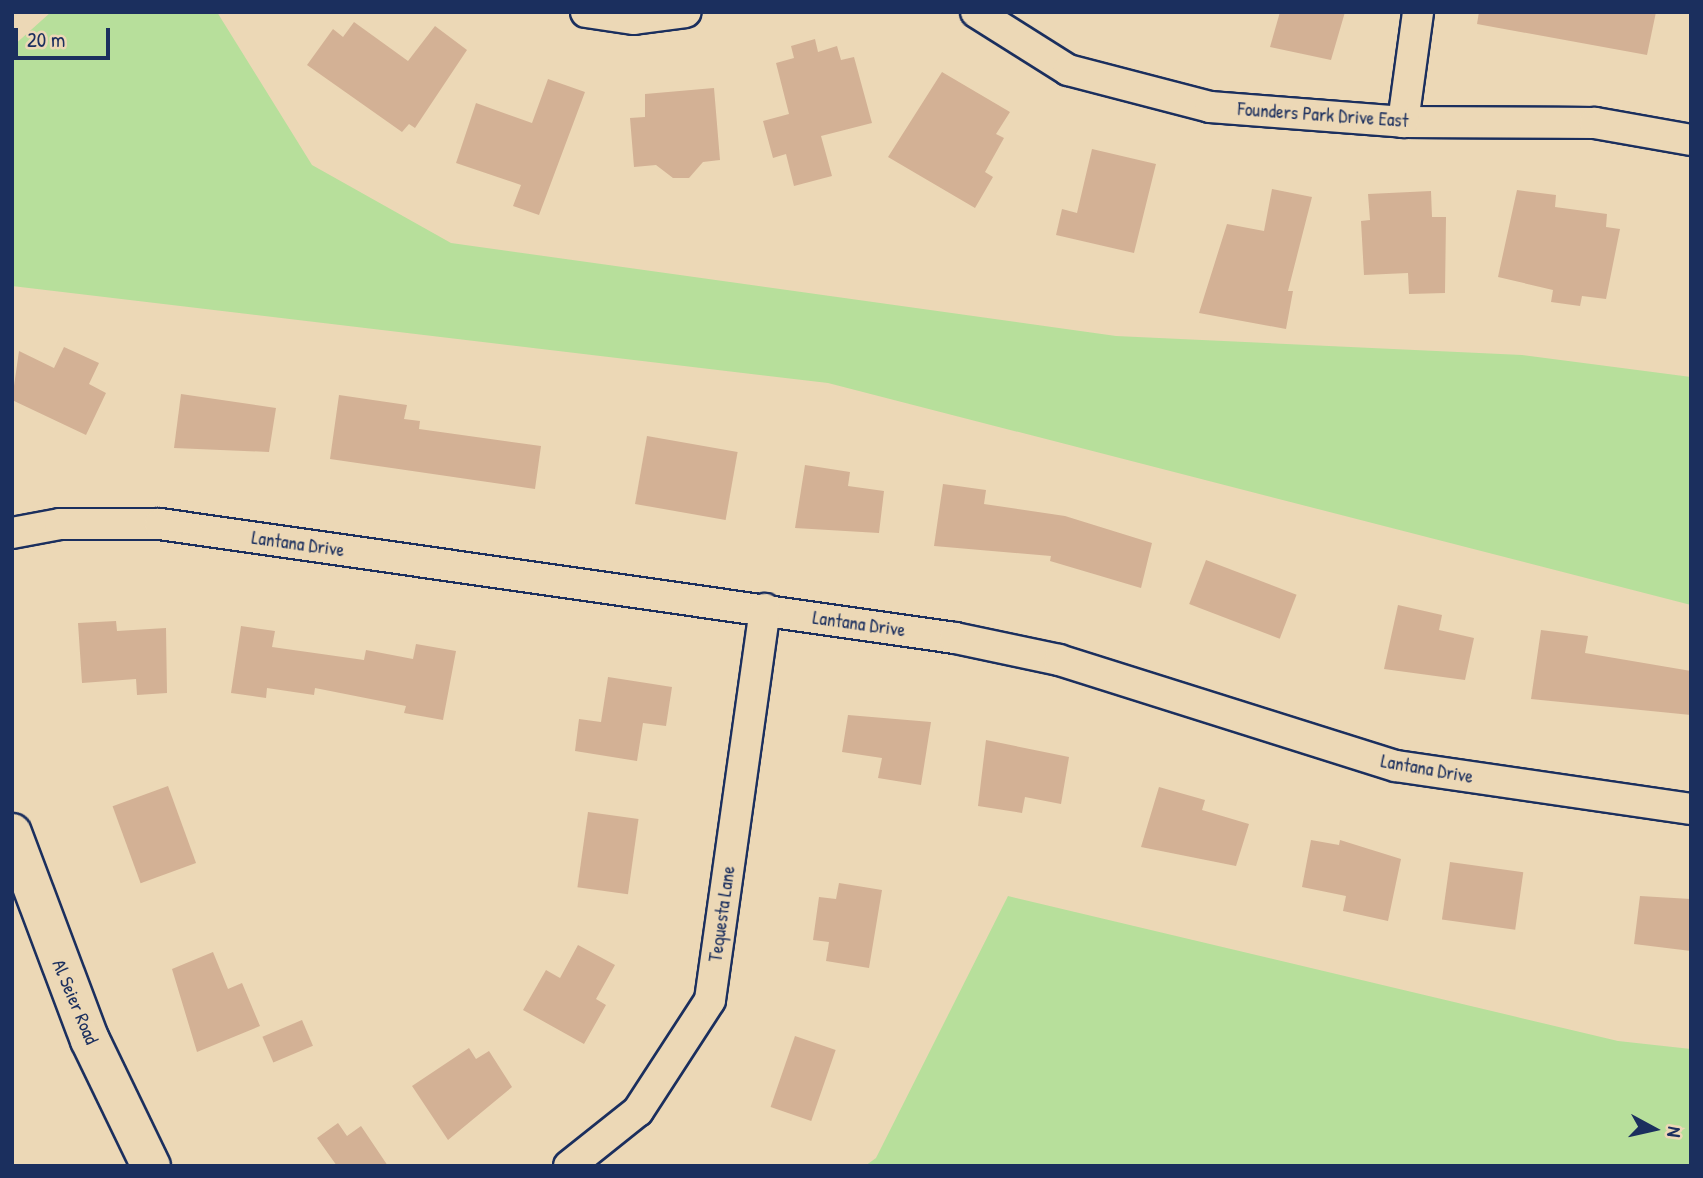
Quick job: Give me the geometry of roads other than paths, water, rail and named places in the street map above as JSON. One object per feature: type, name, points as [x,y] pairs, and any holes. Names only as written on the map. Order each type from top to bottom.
[{"type":"street","points":[[586,12],[634,19],[686,12]]},
{"type":"street","name":"Founders Park Drive East","points":[[976,12],[1068,70],[1197,104],[1403,122],[1595,122],[1691,140]]},
{"type":"street","points":[[1403,122],[1418,12]]},
{"type":"street","name":"Lantana Drive","points":[[12,533],[60,524],[160,524],[765,610],[1059,660],[1396,766],[1691,809]]},
{"type":"street","name":"Tequesta Lane","points":[[569,1166],[638,1111],[710,1000],[765,610]]},
{"type":"street","name":"Al Seier Road","points":[[12,833],[90,1040],[151,1166]]}]
